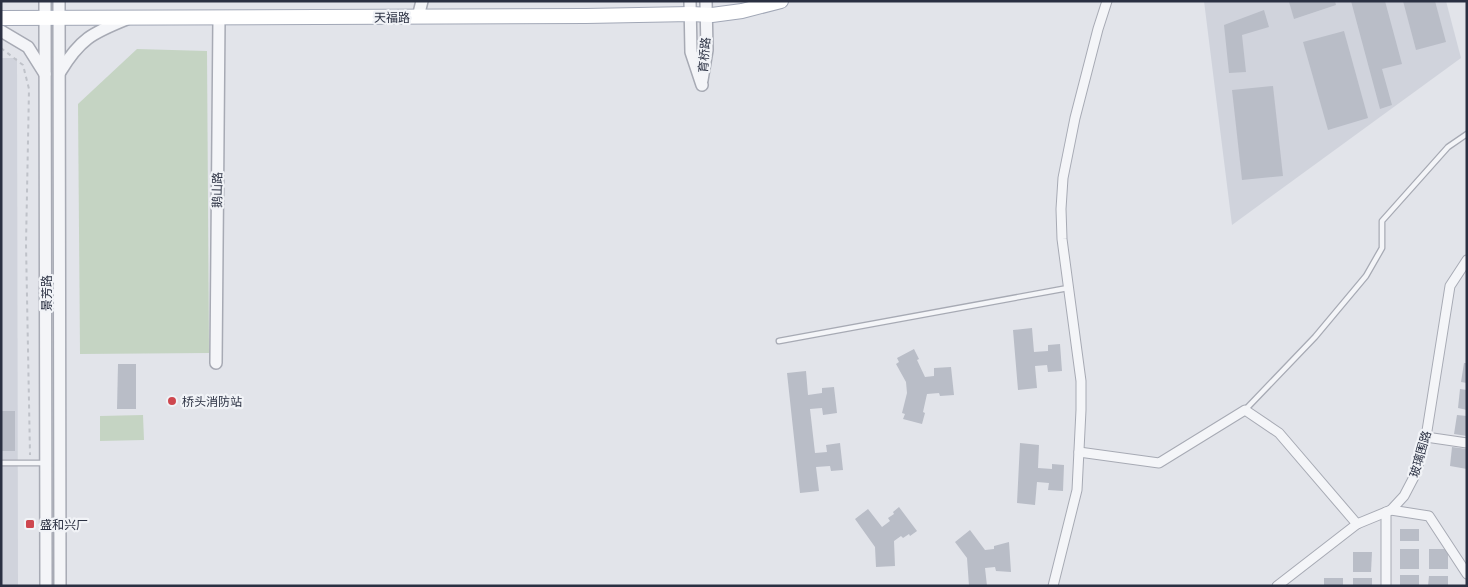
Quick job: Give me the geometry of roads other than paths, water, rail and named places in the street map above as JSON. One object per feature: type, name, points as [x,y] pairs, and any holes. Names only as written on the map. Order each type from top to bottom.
[{"type":"main road","name":"天福路","points":[[1,18],[418,17],[691,8],[742,11],[781,1]]},
{"type":"street","name":"景芳路","points":[[45,1],[52,18],[59,74],[60,586]]},
{"type":"street","name":"景芳路","points":[[46,586],[45,75],[52,18],[59,1]]},
{"type":"street","points":[[415,1],[418,17]]},
{"type":"street","points":[[418,17],[422,1]]},
{"type":"street","points":[[1053,586],[1077,490],[1082,410],[1081,381],[1062,239],[1063,178],[1075,118],[1098,29],[1108,1]]},
{"type":"street","name":"育桥路","points":[[691,8],[691,52],[702,85],[707,50],[706,8]]},
{"type":"street","points":[[59,74],[72,53],[91,35],[128,18]]},
{"type":"street","name":"鹅山路","points":[[216,363],[219,18]]},
{"type":"street","points":[[1,31],[28,47],[45,75]]},
{"type":"street","name":"玻璃围路","points":[[1389,511],[1404,496],[1415,475],[1426,437],[1450,286],[1467,260]]},
{"type":"street","points":[[1079,452],[1160,463],[1245,410],[1279,433],[1357,524]]},
{"type":"street","points":[[1426,437],[1467,443]]},
{"type":"street","points":[[1386,586],[1389,511]]},
{"type":"street","points":[[1277,586],[1357,524],[1389,511],[1429,516],[1467,574]]},
{"type":"lane","points":[[1245,410],[1315,337],[1366,276],[1382,248],[1382,221],[1448,147],[1467,134]]},
{"type":"lane","points":[[779,341],[1069,288]]},
{"type":"lane","points":[[1,463],[46,464]]},
{"type":"place","name":"桥头消防站","points":[[172,401]]},
{"type":"place","name":"盛和兴厂","points":[[30,524]]}]
